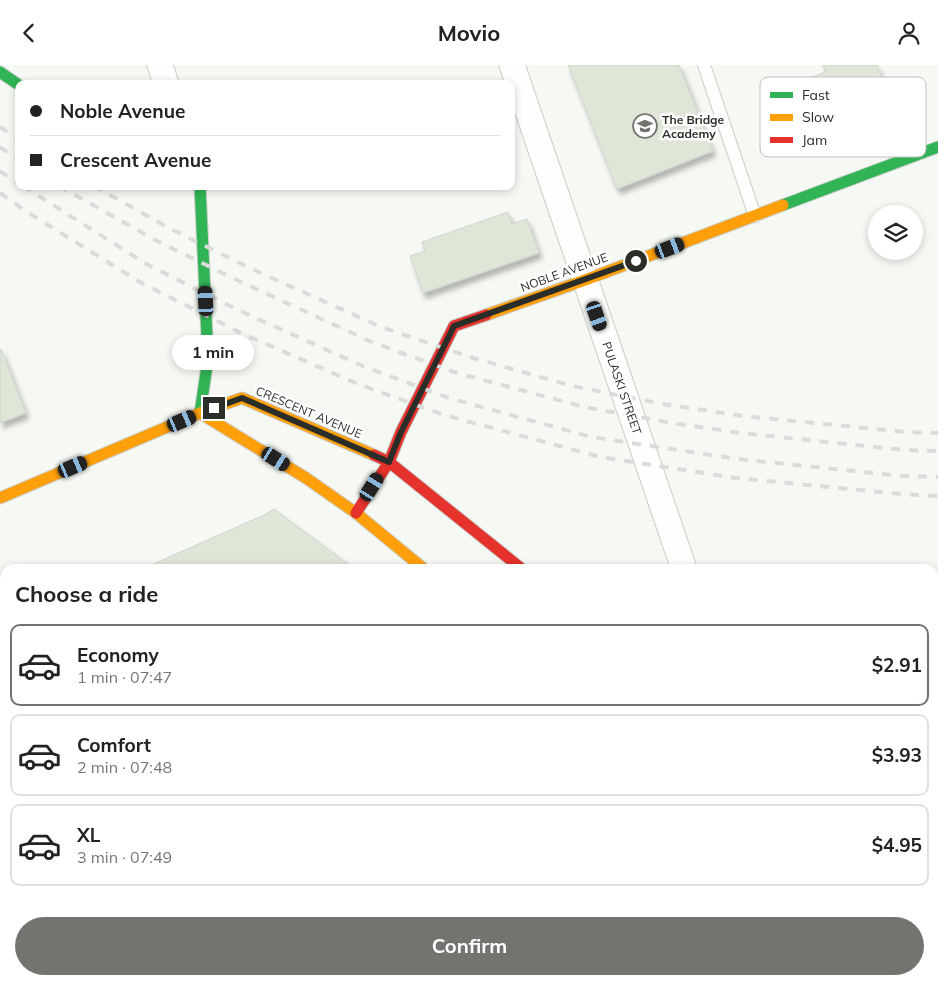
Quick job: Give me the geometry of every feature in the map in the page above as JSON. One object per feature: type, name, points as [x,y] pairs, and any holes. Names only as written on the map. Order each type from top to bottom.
[{"type":"street","points":[[160,65],[165,80]]},
{"type":"street","name":"PULASKI STREET","points":[[512,65],[682,564]]},
{"type":"street","points":[[0,72],[15,82]]},
{"type":"street","name":"NOBLE AVENUE","points":[[926,152],[938,147]]},
{"type":"street","name":"NOBLE AVENUE","points":[[356,513],[389,462],[401,432],[454,326],[585,280],[911,157]]},
{"type":"street","points":[[200,190],[208,359],[200,413]]},
{"type":"street","name":"CRESCENT AVENUE","points":[[200,413],[242,398],[389,462],[516,564]]},
{"type":"street","points":[[0,498],[200,413]]},
{"type":"street","points":[[200,413],[306,477],[356,513],[418,564]]},
{"type":"lane","points":[[704,65],[755,216]]},
{"type":"building","points":[[568,65],[679,65],[713,151],[617,189]]},
{"type":"building","points":[[823,65],[877,65],[881,77],[813,77],[825,72]]},
{"type":"building","points":[[508,212],[512,224],[527,219],[539,253],[423,293],[410,256],[425,251],[422,242]]},
{"type":"building","points":[[0,350],[26,413],[0,423]]},
{"type":"building","points":[[274,509],[348,564],[153,564]]},
{"type":"railway","points":[[0,127],[15,137]]},
{"type":"railway","points":[[0,147],[15,157]]},
{"type":"railway","points":[[0,171],[15,181]]},
{"type":"railway","points":[[29,190],[148,265],[240,311],[365,367],[449,398],[591,437],[738,459],[902,476],[938,477]]},
{"type":"railway","points":[[66,190],[159,242],[243,283],[374,343],[457,373],[584,407],[672,423],[741,433],[904,450],[938,451]]},
{"type":"railway","points":[[101,190],[167,227],[252,269],[381,327],[470,357],[572,386],[663,404],[743,416],[905,432],[938,433]]},
{"type":"railway","points":[[0,193],[27,212],[140,282],[241,333],[358,384],[444,415],[600,457],[736,478],[938,496]]},
{"type":"traffic: fast","points":[[0,72],[15,82]]},
{"type":"traffic: fast","points":[[926,151],[938,147]]},
{"type":"traffic: fast","points":[[783,205],[911,157]]},
{"type":"traffic: fast","points":[[200,190],[208,359],[200,413]]},
{"type":"traffic: slow","points":[[486,315],[585,280],[783,205]]},
{"type":"traffic: slow","points":[[0,498],[200,413],[242,398],[374,455]]},
{"type":"traffic: slow","points":[[200,413],[306,478],[356,513],[418,564]]},
{"type":"traffic: jam","points":[[356,513],[389,462],[401,432],[454,326],[486,315]]},
{"type":"traffic: jam","points":[[374,455],[389,462],[516,564]]},
{"type":"place","name":"The Bridge Academy","points":[[645,126]]},
{"type":"route","points":[[214,408],[242,398],[389,462],[401,432],[454,326],[636,261]]}]
